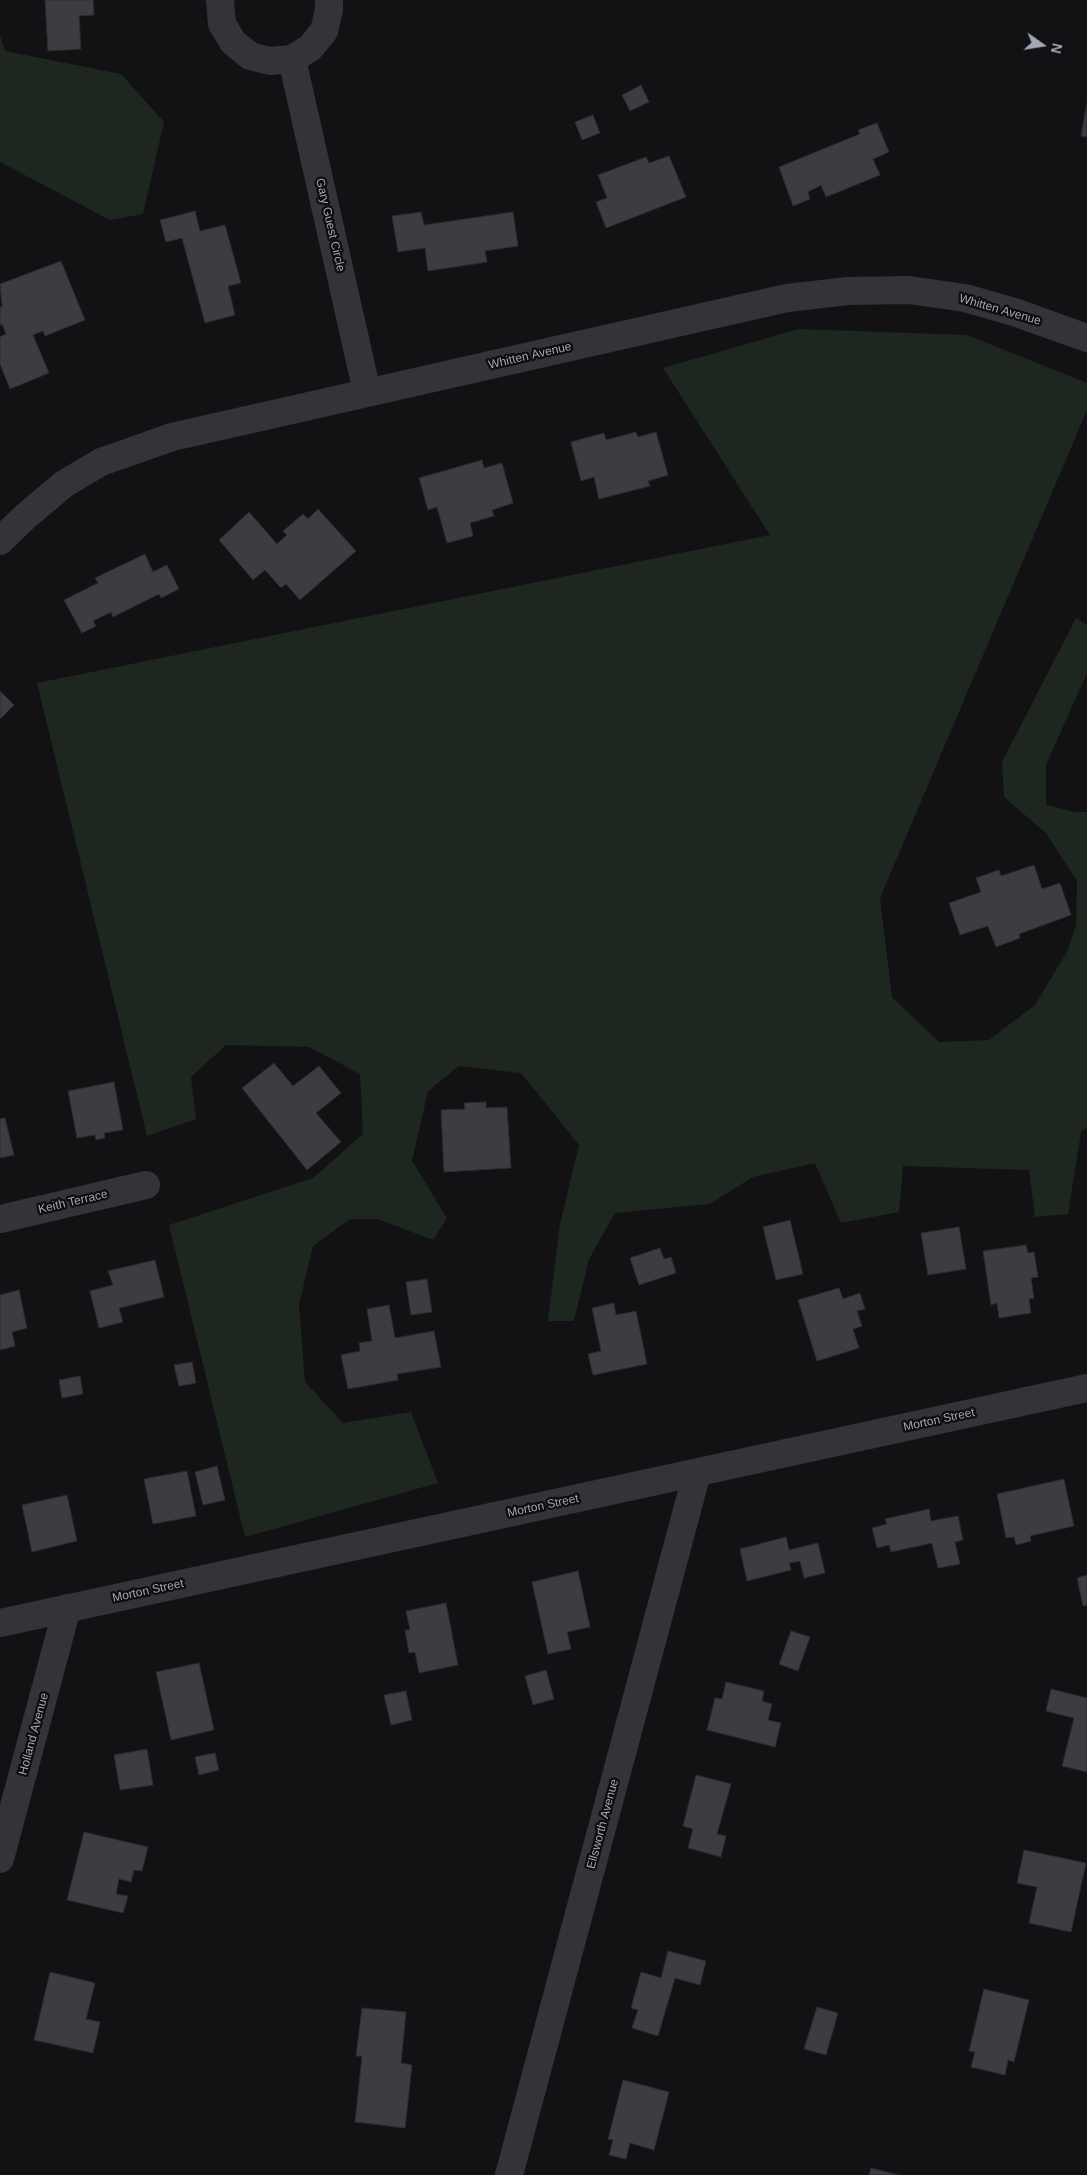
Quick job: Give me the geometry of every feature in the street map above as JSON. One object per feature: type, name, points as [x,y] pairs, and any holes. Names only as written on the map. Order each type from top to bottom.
[{"type":"street","points":[[220,0],[222,24],[227,34],[240,50],[260,60],[281,61],[292,58],[310,48],[324,30],[329,10],[329,0]]},
{"type":"street","name":"Gary Guest Circle","points":[[292,58],[367,392]]},
{"type":"street","name":"Whitten Avenue","points":[[0,541],[64,484],[101,462],[172,437],[787,298],[848,291],[909,290],[965,298],[1014,312],[1087,338]]},
{"type":"street","name":"Keith Terrace","points":[[0,1219],[146,1185]]},
{"type":"street","name":"Morton Street","points":[[0,1623],[1087,1388]]},
{"type":"street","name":"Ellsworth Avenue","points":[[510,2175],[697,1472]]},
{"type":"street","name":"Holland Avenue","points":[[0,1859],[67,1608]]},
{"type":"shaded area","points":[[0,35],[5,51],[121,74],[164,122],[143,214],[110,220],[0,162]]},
{"type":"shaded area","points":[[799,329],[967,335],[1087,383],[1087,410],[880,898],[892,997],[939,1042],[989,1040],[1035,1005],[1068,950],[1076,925],[1077,881],[1046,833],[1004,797],[1002,762],[1076,618],[1087,625],[1087,673],[1046,765],[1046,805],[1075,812],[1087,812],[1087,1127],[1081,1132],[1068,1214],[1035,1217],[1029,1170],[903,1166],[899,1212],[841,1223],[815,1163],[753,1177],[710,1204],[615,1213],[589,1259],[574,1321],[548,1321],[560,1224],[579,1145],[521,1073],[459,1066],[428,1091],[412,1161],[447,1218],[433,1240],[378,1219],[350,1219],[313,1246],[299,1305],[305,1382],[343,1423],[411,1412],[438,1483],[245,1537],[169,1225],[313,1178],[363,1134],[360,1074],[309,1047],[226,1045],[191,1077],[196,1119],[147,1136],[37,683],[770,535],[663,368]]},
{"type":"building","points":[[45,0],[93,0],[94,15],[79,16],[81,49],[48,51]]},
{"type":"building","points":[[641,85],[649,102],[630,111],[622,95]]},
{"type":"building","points":[[1087,103],[1087,137],[1081,136]]},
{"type":"building","points":[[593,115],[600,133],[582,140],[575,122]]},
{"type":"building","points":[[877,123],[889,152],[873,159],[880,175],[826,197],[821,185],[808,192],[810,199],[793,206],[779,167],[860,134],[858,130]]},
{"type":"building","points":[[669,156],[686,197],[606,228],[596,202],[607,198],[598,175],[646,157],[649,163]]},
{"type":"building","points":[[195,211],[200,231],[225,225],[241,283],[228,286],[235,315],[205,323],[182,238],[166,242],[160,220]]},
{"type":"building","points":[[421,212],[424,225],[513,212],[518,246],[485,251],[487,262],[428,271],[425,248],[398,252],[392,216]]},
{"type":"building","points":[[61,261],[85,320],[45,336],[43,331],[33,335],[49,373],[10,389],[0,364],[0,337],[6,334],[2,324],[0,325],[0,307],[2,307],[0,284]]},
{"type":"building","points":[[636,432],[638,437],[656,432],[668,475],[648,481],[650,486],[599,499],[594,477],[581,481],[571,442],[604,433],[606,440]]},
{"type":"building","points":[[482,460],[484,468],[502,463],[513,503],[492,510],[494,516],[470,523],[473,536],[447,543],[437,507],[428,510],[419,478]]},
{"type":"building","points":[[318,509],[356,551],[300,600],[286,584],[281,588],[265,570],[253,580],[219,540],[249,512],[277,544],[287,535],[283,531],[303,514],[308,519]]},
{"type":"building","points":[[145,554],[153,572],[167,565],[179,589],[161,598],[159,594],[113,617],[111,612],[93,621],[96,626],[82,633],[64,600],[98,583],[95,578]]},
{"type":"building","points":[[0,691],[14,705],[0,719]]},
{"type":"building","points":[[1034,865],[1042,889],[1060,883],[1071,915],[1019,934],[1020,938],[996,947],[988,926],[960,935],[949,903],[981,892],[976,878],[999,870],[1001,876]]},
{"type":"building","points":[[274,1063],[293,1086],[319,1066],[341,1093],[316,1113],[341,1142],[307,1170],[242,1088]]},
{"type":"building","points":[[114,1082],[123,1130],[104,1133],[105,1138],[96,1140],[95,1135],[77,1138],[68,1091]]},
{"type":"building","points":[[486,1102],[486,1108],[507,1107],[511,1168],[444,1172],[441,1110],[465,1109],[464,1103]]},
{"type":"building","points":[[5,1118],[14,1155],[0,1158],[0,1119]]},
{"type":"building","points":[[790,1220],[803,1274],[776,1280],[763,1227]]},
{"type":"building","points":[[959,1227],[966,1269],[928,1275],[921,1233]]},
{"type":"building","points":[[1026,1245],[1028,1253],[1034,1252],[1038,1277],[1031,1278],[1034,1298],[1029,1299],[1031,1313],[999,1318],[997,1303],[991,1305],[983,1251]]},
{"type":"building","points":[[660,1248],[664,1259],[671,1257],[676,1273],[639,1285],[630,1258]]},
{"type":"building","points":[[155,1260],[164,1297],[119,1308],[123,1322],[99,1328],[90,1291],[113,1285],[108,1271]]},
{"type":"building","points":[[427,1279],[432,1312],[411,1315],[406,1282]]},
{"type":"building","points":[[839,1288],[843,1299],[860,1293],[865,1309],[857,1311],[862,1326],[853,1329],[859,1348],[817,1361],[798,1300]]},
{"type":"building","points":[[19,1290],[27,1328],[12,1332],[15,1346],[0,1350],[0,1295]]},
{"type":"building","points":[[614,1303],[616,1315],[636,1311],[647,1364],[593,1375],[588,1354],[601,1351],[592,1308]]},
{"type":"building","points":[[389,1305],[395,1338],[434,1331],[441,1367],[397,1374],[398,1380],[348,1389],[341,1355],[360,1351],[359,1343],[372,1341],[367,1309]]},
{"type":"building","points":[[192,1362],[196,1383],[179,1386],[174,1365]]},
{"type":"building","points":[[80,1376],[83,1394],[62,1398],[59,1380]]},
{"type":"building","points":[[217,1466],[225,1500],[203,1505],[195,1472]]},
{"type":"building","points":[[187,1471],[196,1516],[153,1524],[144,1479]]},
{"type":"building","points":[[1064,1479],[1074,1526],[1030,1536],[1031,1541],[1016,1545],[1014,1537],[1006,1538],[997,1494]]},
{"type":"building","points":[[67,1495],[77,1541],[32,1552],[22,1505]]},
{"type":"building","points":[[929,1509],[931,1521],[958,1516],[963,1540],[955,1542],[960,1564],[938,1568],[932,1543],[891,1552],[889,1545],[877,1548],[872,1528],[887,1524],[885,1519]]},
{"type":"building","points":[[786,1537],[789,1550],[818,1543],[825,1573],[804,1578],[800,1561],[789,1563],[791,1570],[747,1581],[740,1549]]},
{"type":"building","points":[[578,1571],[590,1627],[567,1632],[571,1649],[548,1654],[532,1582]]},
{"type":"building","points":[[1087,1575],[1087,1605],[1083,1606],[1077,1578]]},
{"type":"building","points":[[446,1603],[458,1665],[419,1673],[415,1652],[409,1653],[405,1630],[410,1630],[406,1611]]},
{"type":"building","points":[[791,1631],[810,1637],[798,1671],[779,1664]]},
{"type":"building","points":[[199,1663],[214,1730],[171,1740],[156,1672]]},
{"type":"building","points":[[546,1670],[554,1699],[533,1705],[525,1676]]},
{"type":"building","points":[[726,1682],[764,1691],[762,1701],[772,1704],[768,1720],[781,1723],[775,1747],[707,1730],[715,1698],[722,1699]]},
{"type":"building","points":[[1051,1689],[1087,1698],[1087,1772],[1062,1766],[1074,1718],[1046,1711]]},
{"type":"building","points":[[406,1691],[412,1720],[391,1725],[384,1695]]},
{"type":"building","points":[[147,1749],[153,1785],[120,1790],[114,1755]]},
{"type":"building","points":[[215,1753],[219,1770],[199,1775],[195,1757]]},
{"type":"building","points":[[696,1775],[731,1784],[717,1834],[726,1836],[721,1857],[688,1848],[693,1829],[683,1826]]},
{"type":"building","points":[[84,1832],[148,1847],[142,1871],[134,1870],[131,1882],[119,1879],[116,1894],[128,1896],[123,1913],[67,1900]]},
{"type":"building","points":[[1024,1850],[1086,1863],[1071,1932],[1029,1923],[1037,1887],[1017,1883]]},
{"type":"building","points":[[668,1951],[706,1961],[700,1985],[675,1978],[658,2036],[632,2028],[638,2010],[631,2008],[641,1972],[661,1978]]},
{"type":"building","points":[[50,1972],[95,1983],[86,2019],[100,2022],[93,2053],[34,2040]]},
{"type":"building","points":[[984,1989],[1029,2000],[1014,2062],[1008,2060],[1005,2075],[971,2067],[975,2052],[969,2051]]},
{"type":"building","points":[[817,2007],[838,2013],[826,2055],[804,2049]]},
{"type":"building","points":[[362,2008],[406,2012],[401,2063],[412,2065],[405,2128],[355,2122],[362,2056],[356,2056]]},
{"type":"building","points":[[623,2080],[669,2092],[654,2150],[630,2143],[626,2159],[609,2155],[613,2140],[608,2139]]},
{"type":"building","points":[[871,2168],[899,2175],[869,2175]]}]
